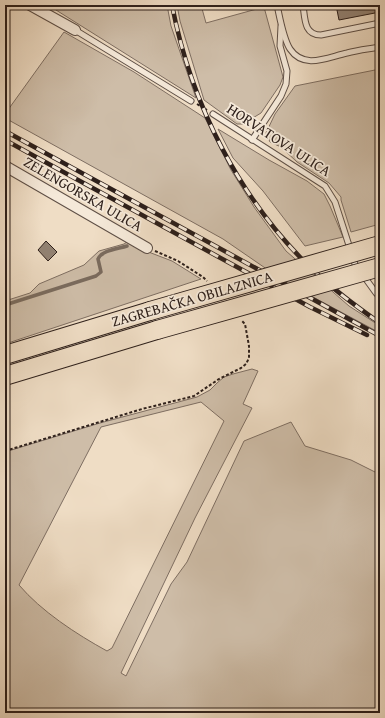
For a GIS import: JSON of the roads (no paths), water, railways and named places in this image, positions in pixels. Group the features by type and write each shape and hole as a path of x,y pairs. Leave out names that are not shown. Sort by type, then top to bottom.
{"highway":[{"name":"ZAGREBAČKA OBILAZNICA","path":"5,355 150,311 380,245"},
{"name":"ZAGREBAČKA OBILAZNICA","path":"5,376 157,330 380,268"}],"street":[{"path":"30,5 75,30"},
{"name":"ZELENGORSKA ULICA","path":"5,166 147,248"}],"lane":[{"path":"277,5 290,49 296,56 305,60 319,61 346,53 380,47"},
{"path":"303,5 304,17 308,29 315,35 380,23"},
{"path":"252,140 286,84 287,71 280,46 282,23"},
{"path":"75,30 191,101"},
{"name":"HORVATOVA ULICA","path":"213,114 325,186 335,202 355,264 380,297"}],"waterway":[{"path":"5,305 96,276 101,272 98,259 100,256 111,250 127,246"}],"railway":[{"path":"172,5 192,78 206,114 222,149 242,182 263,214 287,244 330,285 380,323"},
{"path":"5,131 380,336"},
{"path":"5,140 310,307 367,335"}]}
